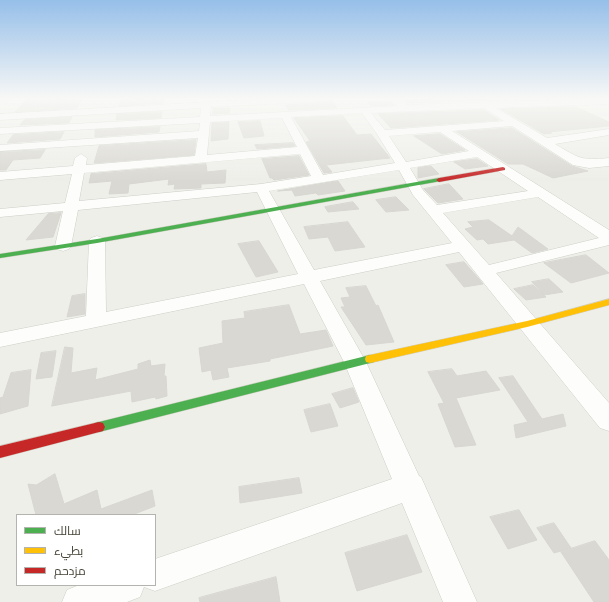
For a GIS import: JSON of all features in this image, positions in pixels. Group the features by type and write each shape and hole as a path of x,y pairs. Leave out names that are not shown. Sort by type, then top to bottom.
{"street":[{"path":"0,131 87,126"},
{"path":"63,246 84,142 89,126"},
{"path":"201,159 204,126"},
{"path":"291,126 318,179"},
{"path":"377,126 413,185 462,246 485,271 609,421"},
{"path":"382,132 469,126"},
{"path":"520,126 583,164 609,162"},
{"path":"441,128 609,239"},
{"path":"544,142 609,132"},
{"path":"0,148 203,134"},
{"path":"0,176 303,150"},
{"path":"0,213 261,188 479,153"},
{"path":"0,256 97,241 503,169"},
{"path":"261,188 355,362 411,486 460,602"},
{"path":"433,210 539,193"},
{"path":"485,271 609,239"},
{"path":"96,321 97,241"},
{"path":"0,340 462,246"},
{"path":"0,452 355,362 528,324 609,302"},
{"path":"156,575 411,486"},
{"path":"79,602 125,586"}],"building":[{"path":"212,126 229,126 228,139 211,141"},
{"path":"240,126 261,126 264,136 244,138"},
{"path":"300,126 350,126 357,135 371,134 390,158 326,165 332,172 324,173 306,142 310,141"},
{"path":"389,126 417,126 391,128"},
{"path":"530,126 608,126 548,132 552,133 544,134"},
{"path":"160,127 159,132 95,137 95,130"},
{"path":"512,128 572,166 588,171 553,178 523,164 508,164 457,132"},
{"path":"64,132 60,139 7,143 13,135"},
{"path":"440,134 465,150 442,154 414,136"},
{"path":"196,140 194,155 94,163 99,146"},
{"path":"293,143 295,146 257,149 255,145"},
{"path":"45,150 40,158 13,160 6,170 0,170 0,152"},
{"path":"299,156 309,175 274,180 270,178 262,159"},
{"path":"477,159 488,166 465,169 454,162"},
{"path":"206,164 207,172 226,170 225,183 201,184 201,188 174,189 175,184 168,185 169,179 129,184 128,193 109,194 112,181 89,183 91,174"},
{"path":"431,166 439,174 418,178 418,168"},
{"path":"338,181 345,191 318,195 316,193 295,196 292,190 278,191"},
{"path":"449,184 463,199 438,203 424,189"},
{"path":"396,197 409,210 386,212 376,200"},
{"path":"353,202 359,209 328,212 325,207"},
{"path":"61,213 53,237 26,240 48,214"},
{"path":"489,220 512,236 518,227 548,249 532,253 514,240 488,244 483,239 477,240 465,229 473,227 468,222"},
{"path":"348,222 365,247 335,251 328,237 309,239 304,227"},
{"path":"259,241 278,272 256,277 238,244"},
{"path":"586,255 609,273 571,283 544,263"},
{"path":"464,262 483,284 464,287 446,265"},
{"path":"549,279 563,292 544,295 532,282"},
{"path":"533,285 546,297 526,300 514,289"},
{"path":"366,286 376,306 378,305 394,342 366,345 341,307 345,307 341,298 350,297 346,288"},
{"path":"85,294 85,314 67,317 72,296"},
{"path":"289,305 300,334 326,330 333,346 270,359 270,361 227,368 229,377 213,380 211,370 202,372 199,348 223,343 222,321 245,318 244,312"},
{"path":"65,347 73,348 71,373 97,368 95,380 138,369 138,364 150,360 151,366 165,364 164,376 166,376 167,396 132,402 131,391 52,406"},
{"path":"56,351 52,377 36,379 41,353"},
{"path":"452,369 457,376 486,371 500,390 456,398 476,445 455,447 438,404 444,403 428,372"},
{"path":"31,370 28,406 0,414 0,398 3,397 11,373"},
{"path":"513,376 542,419 563,414 566,426 516,438 514,425 528,422 499,378"},
{"path":"353,388 359,402 340,408 332,394"},
{"path":"330,404 338,426 311,432 304,410"},
{"path":"55,474 64,504 97,490 101,509 152,490 155,506 135,514 36,514 28,484 36,485"},
{"path":"299,478 302,493 240,503 239,487"},
{"path":"519,510 537,540 508,549 490,517"},
{"path":"554,523 571,548 554,553 537,528"},
{"path":"407,535 422,572 357,591 345,553"},
{"path":"595,541 609,560 609,602 594,602 561,552"},
{"path":"276,577 280,602 200,602 199,598"}],"traffic: fast":[{"path":"0,256 97,241 439,180"},
{"path":"99,427 370,359"}],"traffic: slow":[{"path":"370,359 527,324 609,302"}],"traffic: jam":[{"path":"439,180 503,169"},
{"path":"0,452 99,427"}]}
